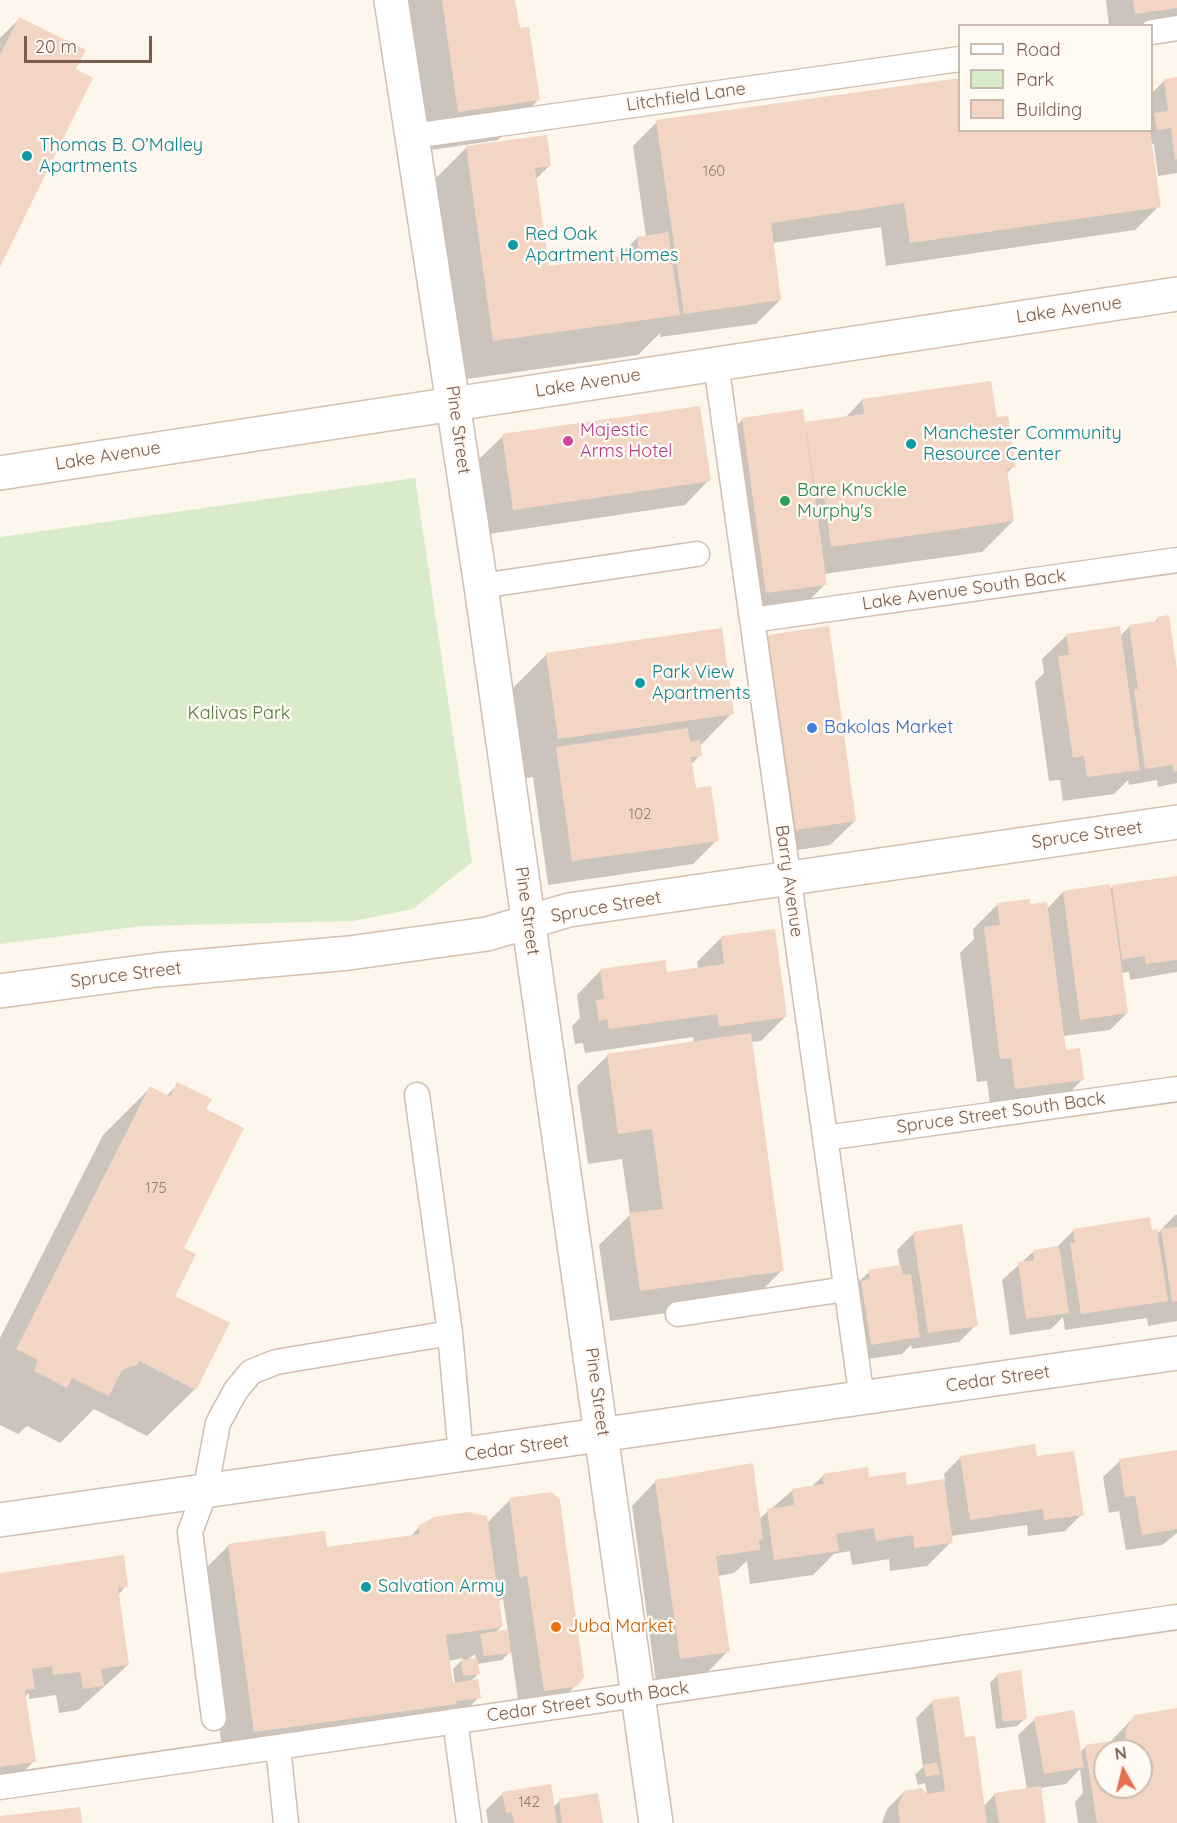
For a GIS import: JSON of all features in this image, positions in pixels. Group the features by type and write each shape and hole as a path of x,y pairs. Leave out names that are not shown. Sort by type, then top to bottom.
{"street":[{"name":"Pine Street","path":"391,0 481,586 656,1823"},
{"name":"Lake Avenue","path":"0,473 1177,294"},
{"name":"Spruce Street","path":"0,991 157,970 349,953 487,934 569,910 1177,822"},
{"name":"Cedar Street","path":"0,1520 1177,1353"}],"lane":[{"path":"1153,32 1177,28"},
{"name":"Litchfield Lane","path":"413,136 958,59"},
{"name":"Barry Avenue","path":"716,364 862,1399"},
{"path":"481,586 698,554"},
{"name":"Lake Avenue South Back","path":"752,620 1177,560"},
{"name":"Spruce Street South Back","path":"825,1138 1177,1089"},
{"path":"417,1095 450,1334 461,1456"},
{"path":"678,1314 846,1289"},
{"path":"214,1718 190,1532 205,1492 218,1423 236,1390 251,1372 276,1362 450,1334"},
{"name":"Cedar Street South Back","path":"0,1787 1177,1617"},
{"path":"455,1721 470,1823"},
{"path":"278,1747 286,1823"}],"green space":[{"name":"Kalivas Park","path":"415,478 472,862 413,909 353,921 142,926 0,944 0,537"}],"building":[{"path":"442,0 515,0 520,28 529,27 540,100 458,112"},
{"path":"1133,0 1177,0 1177,8 1135,14"},
{"name":"Thomas B. O’Malley Apartments","path":"19,17 86,50 76,69 93,78 0,267 0,55"},
{"path":"1177,77 1177,159 1175,160 1171,128 1157,130 1154,113 1168,111 1164,79"},
{"path":"958,78 958,132 1150,132 1161,207 910,243 904,203 771,223 781,300 684,314 656,120"},
{"name":"Red Oak Apartment Homes","path":"547,135 551,166 535,168 549,266 639,254 637,237 668,232 680,315 493,341 466,146"},
{"name":"Manchester Community Resource Center","path":"991,381 997,417 1008,416 1016,467 1007,468 1014,521 831,547 824,495 816,496 805,422 864,414 862,399"},
{"path":"700,406 711,481 513,510 502,434"},
{"name":"Bare Knuckle Murphy's","path":"803,409 827,585 766,593 742,418"},
{"path":"1169,615 1177,670 1177,771 1174,772 1173,765 1145,769 1134,689 1138,689 1129,625 1158,621 1157,617"},
{"name":"Bakolas Market","path":"829,626 856,821 796,830 768,635"},
{"path":"1120,626 1140,770 1087,777 1084,756 1073,758 1058,656 1069,655 1066,634"},
{"name":"Park View Apartments","path":"722,628 734,714 558,739 546,653"},
{"path":"688,728 690,742 700,740 702,756 691,757 696,788 711,786 719,841 572,861 556,747"},
{"path":"1177,876 1177,960 1146,964 1145,956 1122,959 1112,885"},
{"path":"1110,884 1128,1013 1080,1020 1063,891"},
{"path":"1030,899 1030,904 1047,902 1066,1050 1080,1048 1084,1080 1015,1089 1011,1058 1000,1059 984,927 1000,925 997,903"},
{"path":"775,929 787,1017 719,1027 717,1014 609,1029 607,1019 599,1021 596,1000 604,999 600,969 666,960 667,972 724,964 721,936"},
{"path":"751,1033 784,1271 640,1291 629,1213 663,1209 652,1129 618,1134 607,1054"},
{"path":"177,1082 212,1099 206,1109 244,1128 184,1248 196,1254 175,1296 230,1323 196,1390 139,1361 137,1365 122,1370 109,1396 72,1378 67,1388 34,1371 38,1360 16,1349 150,1086 170,1097"},
{"path":"1150,1217 1152,1230 1157,1229 1168,1301 1081,1314 1070,1243 1075,1243 1073,1229"},
{"path":"962,1224 978,1326 928,1333 913,1232"},
{"path":"1177,1227 1177,1301 1172,1302 1161,1229"},
{"path":"1059,1246 1069,1313 1026,1319 1018,1262 1034,1260 1033,1250"},
{"path":"901,1265 903,1275 911,1274 920,1337 871,1345 861,1281 870,1279 868,1270"},
{"path":"1035,1444 1037,1456 1074,1451 1084,1515 1044,1520 1043,1509 970,1520 960,1456"},
{"path":"1177,1450 1177,1529 1142,1535 1135,1495 1125,1498 1119,1459"},
{"path":"753,1463 763,1539 759,1540 760,1550 716,1556 730,1652 680,1659 655,1480"},
{"path":"868,1467 869,1477 906,1472 907,1485 944,1479 953,1543 914,1548 913,1535 876,1541 874,1528 836,1534 839,1551 774,1560 767,1509 794,1505 792,1489 824,1484 823,1474"},
{"name":"Juba Market","path":"551,1492 560,1500 584,1677 578,1686 544,1691 527,1576 520,1578 509,1498"},
{"name":"Salvation Army","path":"468,1512 487,1516 503,1627 446,1635 453,1683 478,1679 481,1698 456,1701 457,1704 254,1732 228,1544 325,1531 327,1547 420,1534 418,1526 434,1517"},
{"path":"124,1555 128,1587 118,1588 129,1665 101,1669 104,1686 83,1689 80,1672 53,1675 52,1666 32,1669 35,1689 25,1690 36,1762 0,1767 0,1573"},
{"path":"508,1629 511,1653 484,1656 480,1634"},
{"path":"477,1658 480,1674 463,1676 461,1660"},
{"path":"1021,1670 1027,1719 1003,1722 997,1674"},
{"path":"959,1696 965,1737 975,1736 987,1823 900,1823 898,1807 904,1791 922,1788 927,1794 945,1791 932,1700"},
{"path":"1177,1708 1177,1823 1097,1823 1093,1799 1153,1799 1153,1739 1126,1739 1125,1731 1134,1715"},
{"path":"1074,1710 1084,1767 1044,1774 1034,1717"},
{"path":"1093,1744 1093,1797 1085,1745"},
{"path":"937,1762 940,1774 926,1777 923,1765"},
{"path":"551,1784 557,1823 514,1823 512,1812 506,1813 502,1792"},
{"path":"1041,1786 1046,1823 999,1823 994,1793"},
{"path":"598,1793 603,1823 562,1823 559,1799"},
{"path":"80,1807 82,1823 0,1823 0,1816"}],"place":[{"name":"Thomas B. O’Malley Apartments","path":"27,156"},
{"name":"Red Oak Apartment Homes","path":"513,245"},
{"name":"Majestic Arms Hotel","path":"568,441"},
{"name":"Manchester Community Resource Center","path":"911,444"},
{"name":"Bare Knuckle Murphy's","path":"785,501"},
{"name":"Park View Apartments","path":"640,683"},
{"name":"Bakolas Market","path":"812,728"},
{"name":"Salvation Army","path":"366,1587"},
{"name":"Juba Market","path":"556,1627"}]}
